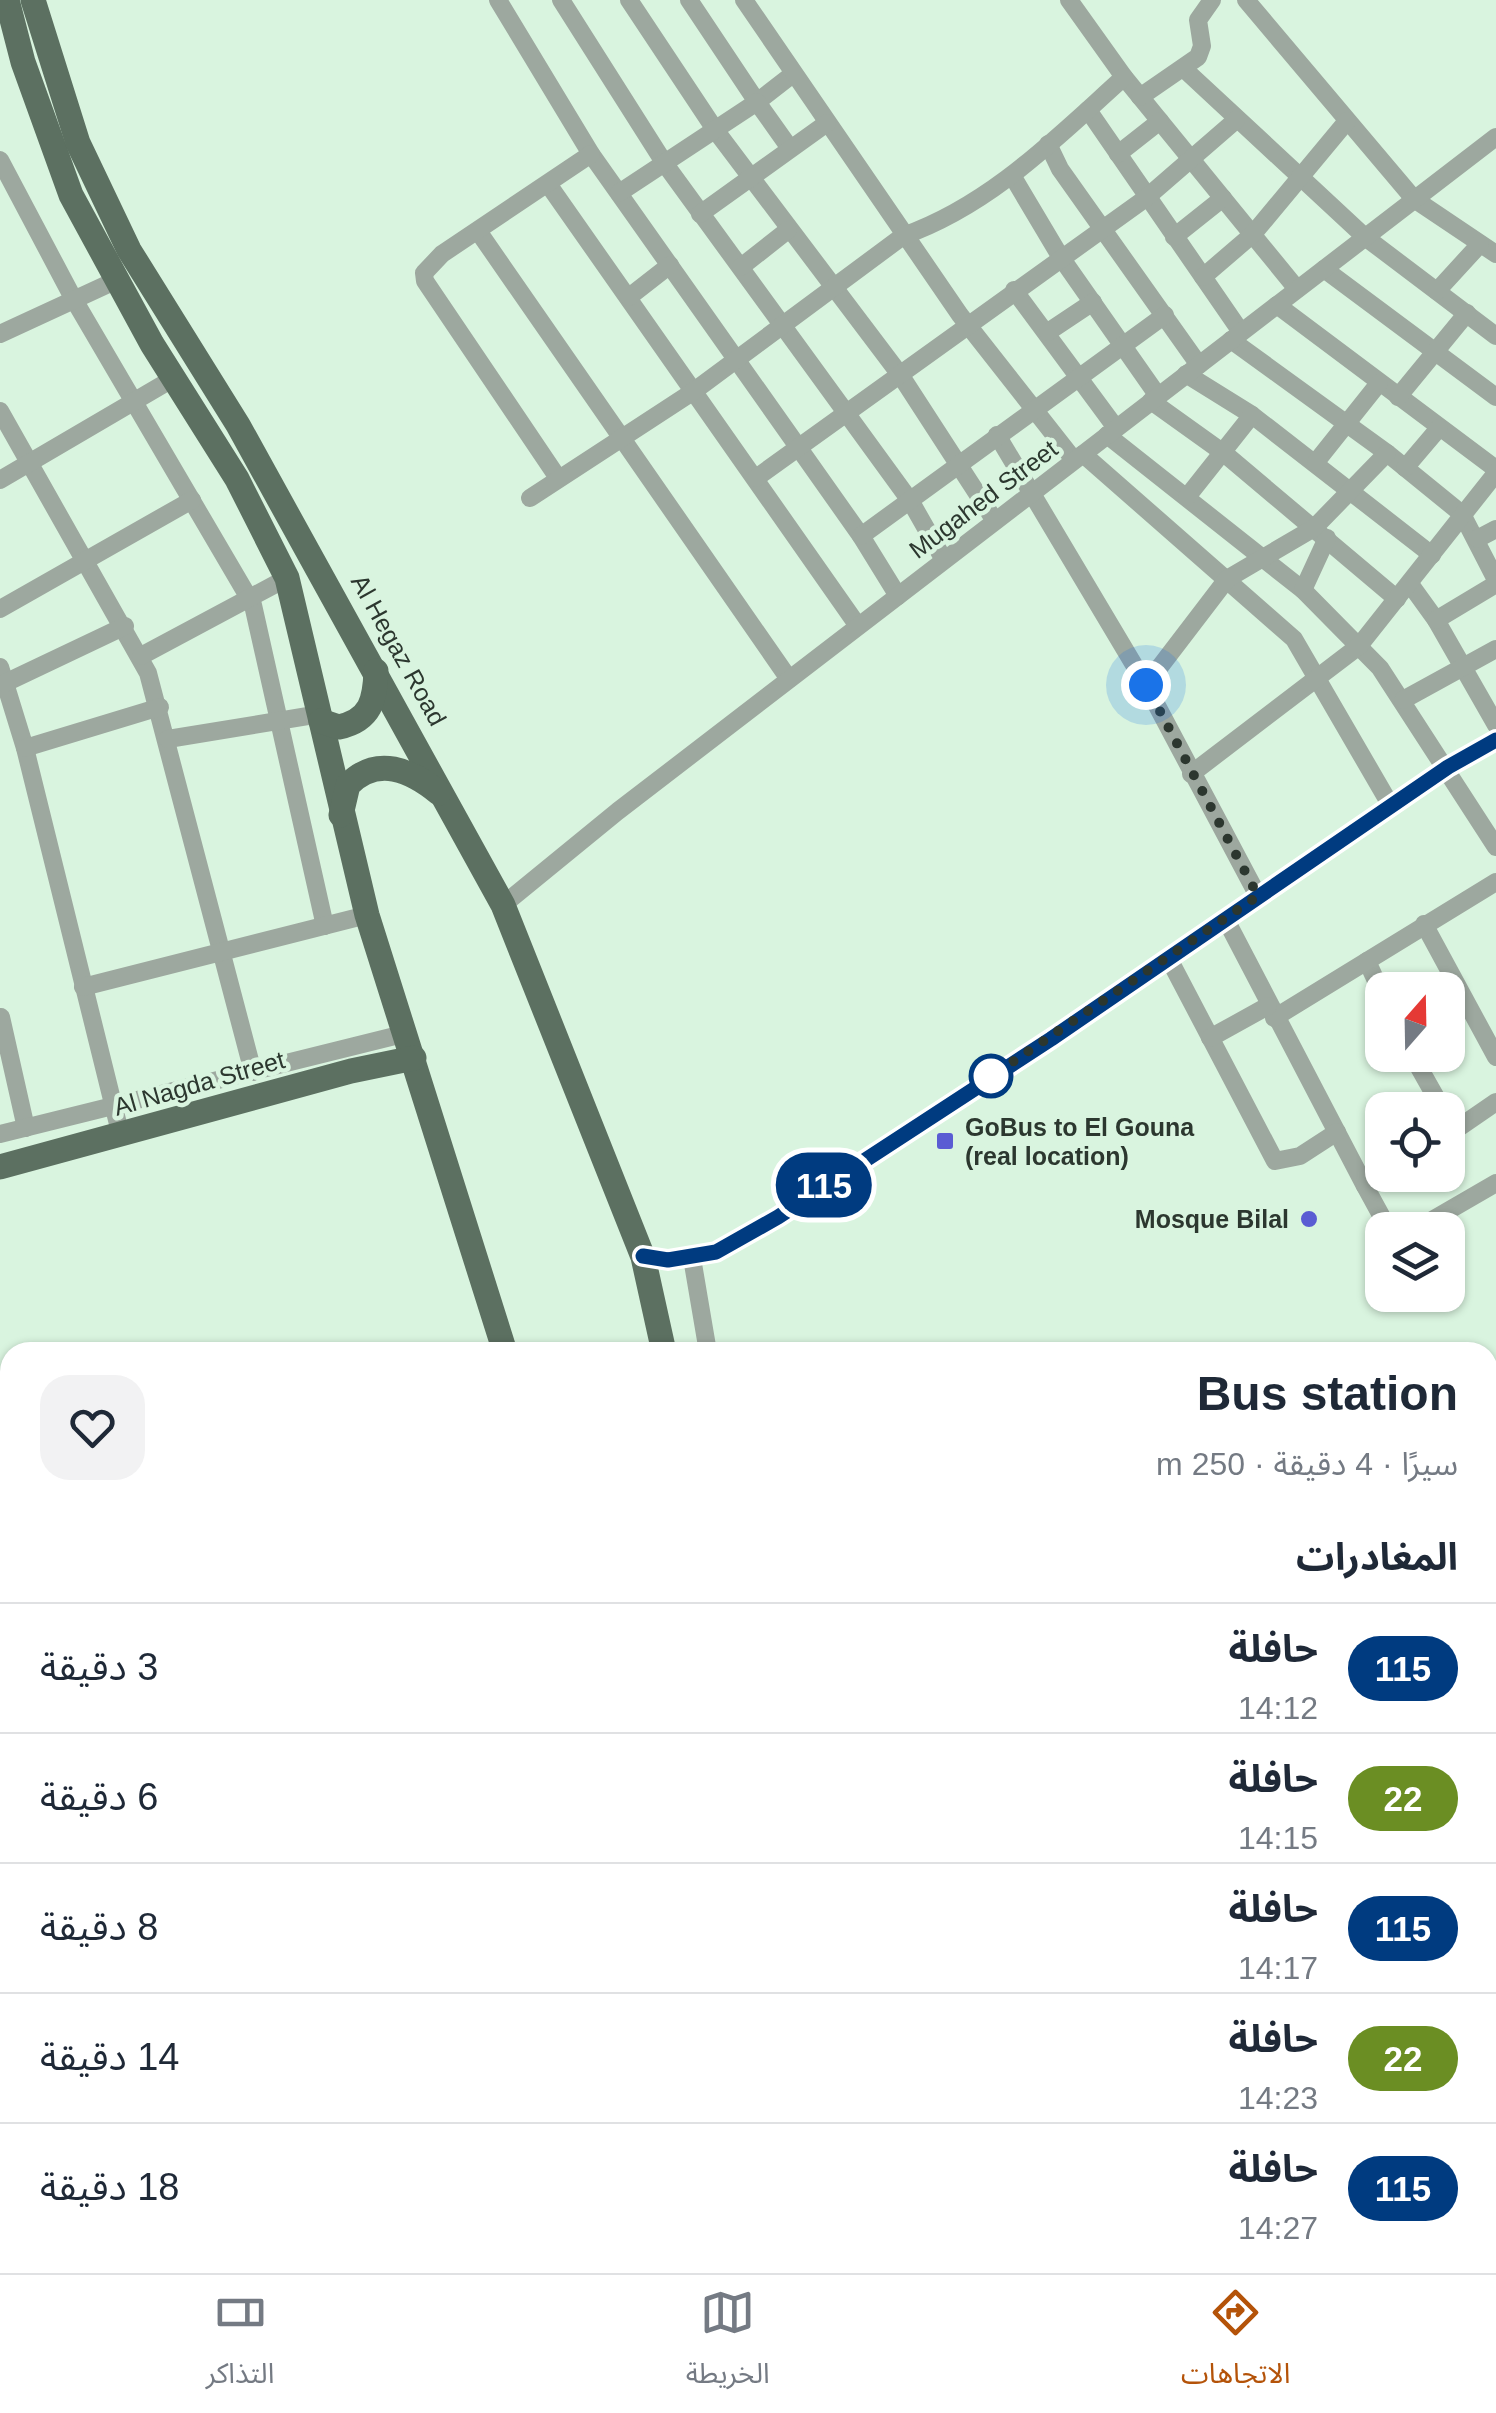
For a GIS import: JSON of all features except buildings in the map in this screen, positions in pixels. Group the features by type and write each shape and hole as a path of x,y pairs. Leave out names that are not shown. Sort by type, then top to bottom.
{"main road":[{"path":"7,0 22,62 65,179 174,378 237,478 287,578 340,816 503,1342"},
{"name":"Al Hegaz Road","path":"33,0 78,143 129,250 238,424 503,905 643,1256 662,1342"},
{"path":"321,718 339,727 367,713 375,697 376,671"},
{"path":"340,816 348,785 377,768 413,774 447,799"},
{"name":"Al Nagda Street","path":"0,1166 414,1058"}],"street":[{"path":"498,0 591,154 861,536 898,596"},
{"path":"562,0 665,164 911,502 944,560"},
{"path":"628,0 716,132 901,376 995,521"},
{"path":"689,0 790,147"},
{"path":"744,0 903,236 1034,407 1078,457 1294,639 1319,676 1391,806"},
{"path":"1068,0 1124,78 1297,289"},
{"path":"1140,97 1202,51 1198,20 1212,0"},
{"path":"1246,0 1414,199 1488,249 1438,291"},
{"path":"1182,68 1236,120 1302,174 1366,237 1496,336"},
{"path":"619,193 716,132 793,74"},
{"path":"530,498 694,390 903,236 936,225 1013,177 1124,78"},
{"path":"1088,110 1202,277 1236,336 1462,514 1478,539 1496,582 1436,620"},
{"path":"756,478 970,327 1100,227 1146,198 1236,120"},
{"path":"1118,154 1160,121"},
{"path":"1202,277 1253,234 1348,121"},
{"path":"700,214 827,123"},
{"name":"Mugahed Street","path":"503,905 858,626 1496,136"},
{"path":"1048,144 1100,227 1165,315 1192,370 1350,488 1432,555"},
{"path":"558,478 425,281 426,266 591,154"},
{"path":"0,160 73,298 250,597 262,630 326,926"},
{"path":"1013,177 1155,399 1396,599"},
{"path":"548,184 858,626"},
{"path":"1174,237 1223,198"},
{"path":"741,267 788,230"},
{"path":"478,231 790,679"},
{"path":"629,297 670,265"},
{"path":"1324,269 1496,398"},
{"path":"0,334 119,279"},
{"path":"1014,290 1079,374 1112,432 1303,590 1359,646 1403,700 1496,847"},
{"path":"1048,332 1093,302"},
{"path":"1191,774 1359,646 1496,471 1277,304"},
{"path":"1398,397 1467,312"},
{"path":"861,536 1165,315"},
{"path":"0,480 174,378"},
{"path":"1316,462 1379,383"},
{"path":"0,411 141,656 160,707 253,1072"},
{"path":"1187,497 1225,454 1252,415"},
{"path":"1405,468 1440,428"},
{"path":"997,436 1146,685 1258,896"},
{"path":"1303,590 1320,533 1350,488 1386,453"},
{"path":"0,609 192,500"},
{"path":"1478,539 1496,529"},
{"path":"1146,685 1227,580 1261,558 1320,533"},
{"path":"141,656 287,578"},
{"path":"1410,584 1436,620 1496,725"},
{"path":"121,1136 25,748 3,675 125,626"},
{"path":"1403,700 1496,649"},
{"path":"25,748 160,707"},
{"path":"168,739 321,718"},
{"path":"643,1256 692,1258 716,1252 778,1217 1448,767 1496,740"},
{"path":"1210,1038 1271,1012 1367,961 1496,882"},
{"path":"83,987 368,915"},
{"path":"1225,918 1365,1186"},
{"path":"1424,924 1496,1057"},
{"path":"1168,957 1275,1162 1300,1156 1337,1132"},
{"path":"1367,961 1372,972"},
{"path":"1,1017 26,1128"},
{"path":"0,1134 407,1033"},
{"path":"1465,1120 1496,1102"},
{"path":"1445,1212 1496,1183"},
{"path":"692,1258 706,1342"}],"bus line":[{"name":"115","path":"643,1256 668,1260 716,1252 778,1217 1051,1039 1448,767 1496,740"}],"place":[{"name":"GoBus to El Gouna (real location)","path":"945,1141"},
{"name":"Mosque Bilal","path":"1309,1219"}],"route":[{"path":"991,1076 980,1084 1258,896 1146,685"}]}
